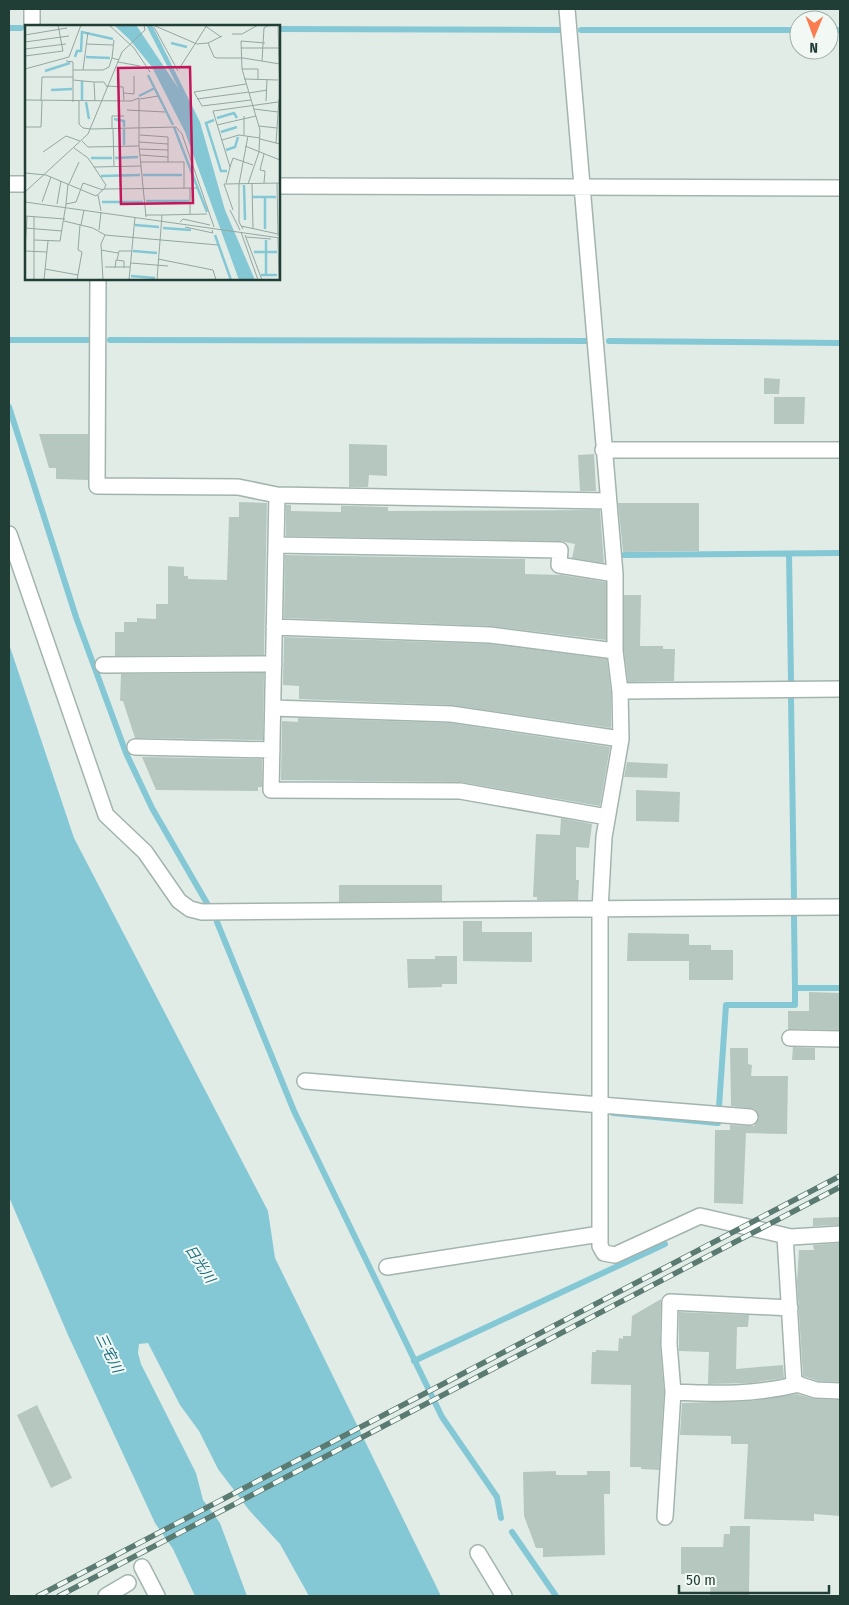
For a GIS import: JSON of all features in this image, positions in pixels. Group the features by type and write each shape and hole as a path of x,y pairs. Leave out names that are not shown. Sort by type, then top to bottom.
{"street":[{"path":"32,9 32,25"},
{"path":"567,9 615,574 615,651 620,691 620,738 607,817 600,910 600,1246 604,1253 615,1255 700,1216 786,1236 840,1234"},
{"path":"9,184 25,184"},
{"path":"280,186 840,188"},
{"path":"98,280 97,486 238,487 277,495 608,501"},
{"path":"603,450 840,450"},
{"path":"277,495 271,790 460,792 607,817"},
{"path":"9,534 106,815 145,852 178,901 190,908 202,912 840,907"},
{"path":"276,545 560,550 559,565 615,574"},
{"path":"274,627 490,635 615,651"},
{"path":"103,665 274,664"},
{"path":"620,691 840,689"},
{"path":"273,708 451,714 620,738"},
{"path":"136,747 272,750"},
{"path":"790,1038 840,1039"},
{"path":"305,1081 750,1117"},
{"path":"387,1267 600,1234"},
{"path":"786,1236 794,1383 816,1390 840,1391"},
{"path":"665,1518 673,1392 668,1344 670,1302 790,1308"},
{"path":"673,1392 737,1395 770,1391 798,1384"},
{"path":"478,1553 504,1596"},
{"path":"142,1567 157,1596"},
{"path":"106,1596 128,1582"}],"water":[{"path":"9,644 74,838 268,1211 275,1258 441,1596 309,1596 280,1544 249,1510 218,1469 199,1431 180,1405 148,1343 139,1344 138,1353 141,1364 196,1473 203,1500 220,1523 247,1596 195,1596 173,1549 155,1523 68,1335 9,1197"}],"building":[{"path":"764,378 780,379 779,394 764,394"},
{"path":"774,397 805,397 804,424 774,424"},
{"path":"39,434 88,434 88,480 56,479 56,468 49,468"},
{"path":"349,444 387,445 387,476 369,475 368,487 349,487"},
{"path":"594,454 596,491 580,491 578,455"},
{"path":"239,502 267,503 264,655 115,656 115,632 124,632 124,622 137,622 137,618 156,619 156,604 168,604 168,566 184,567 184,576 188,576 188,579 227,580 229,517 239,517"},
{"path":"618,503 699,503 699,551 623,552"},
{"path":"286,505 291,505 291,511 341,512 341,506 388,507 388,511 600,510 604,563 572,558 575,544 560,541 286,536"},
{"path":"285,555 525,559 525,574 562,575 606,582 606,640 490,626 284,618"},
{"path":"624,595 641,595 640,646 663,646 663,649 675,649 674,681 628,682 624,650"},
{"path":"284,637 489,644 607,659 611,692 611,728 451,705 299,699 299,686 283,685"},
{"path":"264,673 263,740 135,738 123,701 120,701 121,674"},
{"path":"298,718 450,723 610,747 600,806 460,782 281,780 282,721 298,722"},
{"path":"142,757 262,759 262,787 258,787 258,791 156,790"},
{"path":"627,762 668,764 667,778 624,777"},
{"path":"636,790 680,792 679,822 636,821"},
{"path":"561,818 592,824 589,848 576,847 576,880 579,880 578,900 537,900 537,897 533,897 536,834 560,835"},
{"path":"339,885 442,885 442,901 339,902"},
{"path":"463,921 482,921 482,932 532,932 532,962 463,961"},
{"path":"628,933 689,934 689,945 711,945 711,950 733,950 733,980 689,980 689,961 627,961"},
{"path":"435,956 457,956 457,984 442,984 442,987 408,988 407,959 435,959"},
{"path":"809,992 840,993 840,1030 788,1029 788,1011 809,1011"},
{"path":"793,1047 815,1048 815,1060 792,1060"},
{"path":"730,1048 748,1048 748,1064 752,1065 751,1076 788,1076 787,1134 746,1133 743,1204 714,1203 715,1130 730,1130 730,1125 754,1126 759,1118 755,1109 731,1106"},
{"path":"840,1217 840,1225 813,1226 813,1218"},
{"path":"840,1243 840,1382 818,1381 803,1376 797,1282 799,1250 814,1250 813,1245"},
{"path":"661,1299 660,1344 664,1392 659,1470 641,1469 641,1467 630,1467 631,1385 591,1384 592,1352 596,1352 596,1350 618,1351 619,1338 623,1339 623,1336 631,1336 632,1316"},
{"path":"679,1312 749,1315 748,1327 737,1327 736,1369 783,1365 784,1378 751,1383 708,1384 709,1352 679,1351"},
{"path":"797,1394 815,1399 840,1400 840,1516 814,1514 814,1521 744,1519 748,1444 731,1444 731,1436 680,1435 682,1403 752,1401"},
{"path":"37,1405 72,1478 51,1488 17,1415"},
{"path":"556,1471 556,1475 587,1475 587,1471 610,1471 610,1494 604,1494 605,1555 543,1557 543,1548 536,1548 524,1516 523,1472"},
{"path":"730,1526 750,1526 749,1596 710,1596 711,1576 681,1574 681,1547 723,1547 724,1534 730,1534"}],"waterway":[{"path":"9,28 21,28"},
{"path":"280,29 561,30"},
{"path":"581,30 789,30"},
{"path":"9,340 88,340"},
{"path":"110,340 586,341"},
{"path":"609,341 840,343"},
{"path":"9,407 76,617 126,753 152,808 208,905"},
{"path":"624,555 840,553"},
{"path":"789,554 791,681"},
{"path":"791,698 794,897"},
{"path":"794,917 795,988 840,988"},
{"path":"217,922 294,1111 442,1417 497,1497 501,1518"},
{"path":"719,1107 726,1005 795,1005 795,988"},
{"path":"613,1113 718,1123"},
{"path":"414,1361 665,1244"},
{"path":"512,1532 556,1596"}],"railway":[{"path":"38,1596 840,1176"},
{"path":"59,1596 840,1187"}],"water label":[{"name":"日光川","path":"200,1264"},
{"name":"三宅川","path":"109,1353"}]}
